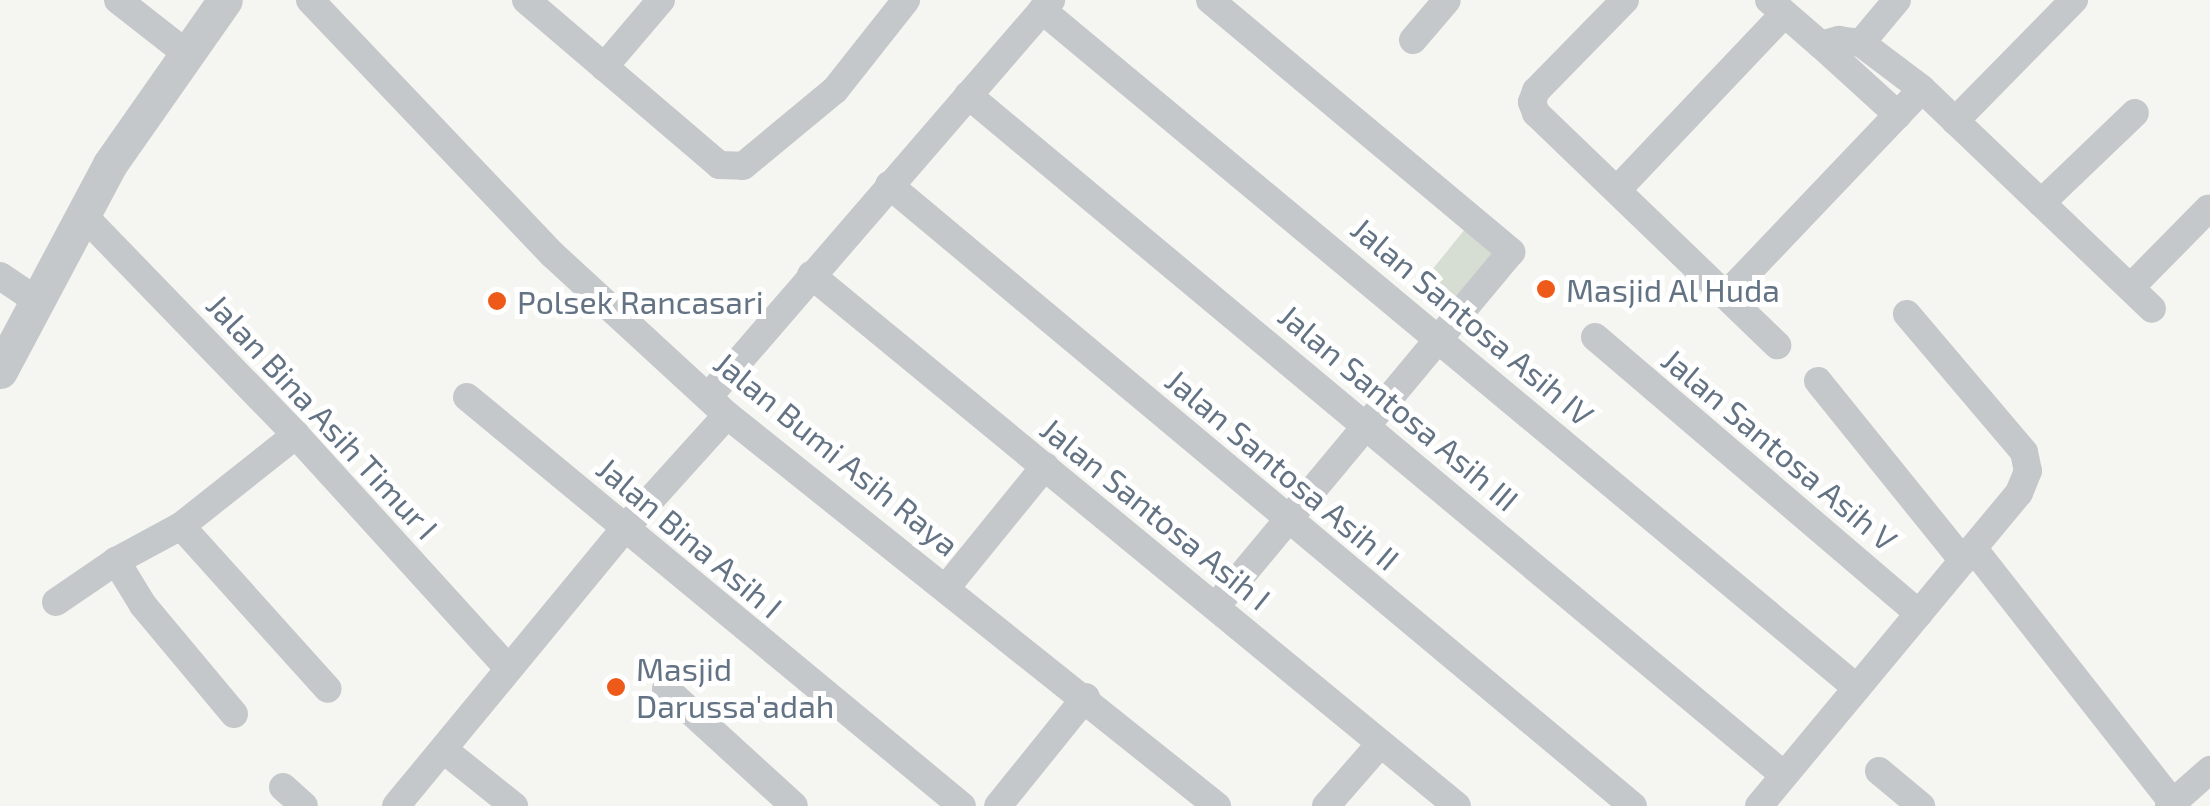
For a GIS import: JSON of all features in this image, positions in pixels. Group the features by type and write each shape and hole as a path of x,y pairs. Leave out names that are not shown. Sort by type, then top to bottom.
{"street":[{"path":"118,0 187,54"},
{"path":"0,371 110,164 225,0"},
{"name":"Jalan Bumi Asih Raya","path":"310,0 552,255 717,406 1217,806"},
{"path":"526,0 720,165 743,166 835,90 906,0"},
{"path":"604,66 660,0"},
{"path":"1210,0 1510,252 1216,606"},
{"path":"1412,40 1446,0"},
{"path":"1624,0 1536,91 1532,102 1536,113 1777,345"},
{"path":"1860,43 1897,0"},
{"path":"1955,120 2074,0"},
{"path":"396,806 625,528 810,276 1046,5"},
{"name":"Jalan Santosa Asih IV","path":"1046,5 1857,688"},
{"path":"1617,190 1776,7 1898,115"},
{"path":"1821,45 1840,40 1860,43 1922,89 2152,309"},
{"path":"1726,295 1922,89"},
{"name":"Jalan Santosa Asih III","path":"968,95 1784,775"},
{"path":"2042,203 2135,113"},
{"name":"Jalan Santosa Asih II","path":"889,185 1632,806"},
{"path":"2131,287 2208,210"},
{"name":"Jalan Bina Asih Timur I","path":"82,215 296,435 509,669"},
{"path":"0,276 39,302"},
{"name":"Jalan Santosa Asih I","path":"810,276 1456,806"},
{"path":"1759,806 2019,494 2027,460 1907,314"},
{"name":"Jalan Santosa Asih V","path":"1595,338 1920,614"},
{"path":"1818,381 1968,555 2170,804 2210,770"},
{"name":"Jalan Bina Asih I","path":"467,397 962,806"},
{"path":"56,602 116,561 181,526 296,435"},
{"path":"946,588 1045,466"},
{"path":"181,526 328,690"},
{"path":"116,561 143,605 234,714"},
{"path":"666,689 794,806"},
{"path":"998,806 1086,698"},
{"path":"1326,806 1380,744"},
{"path":"444,750 514,806"},
{"path":"1878,771 1921,806"}],"shaded area":[{"path":"1470,223 1503,250 1451,315 1417,288"}],"place":[{"name":"Masjid Al Huda","path":"1546,289"},
{"name":"Polsek Rancasari","path":"497,301"},
{"name":"Masjid Darussa'adah","path":"616,687"}]}
